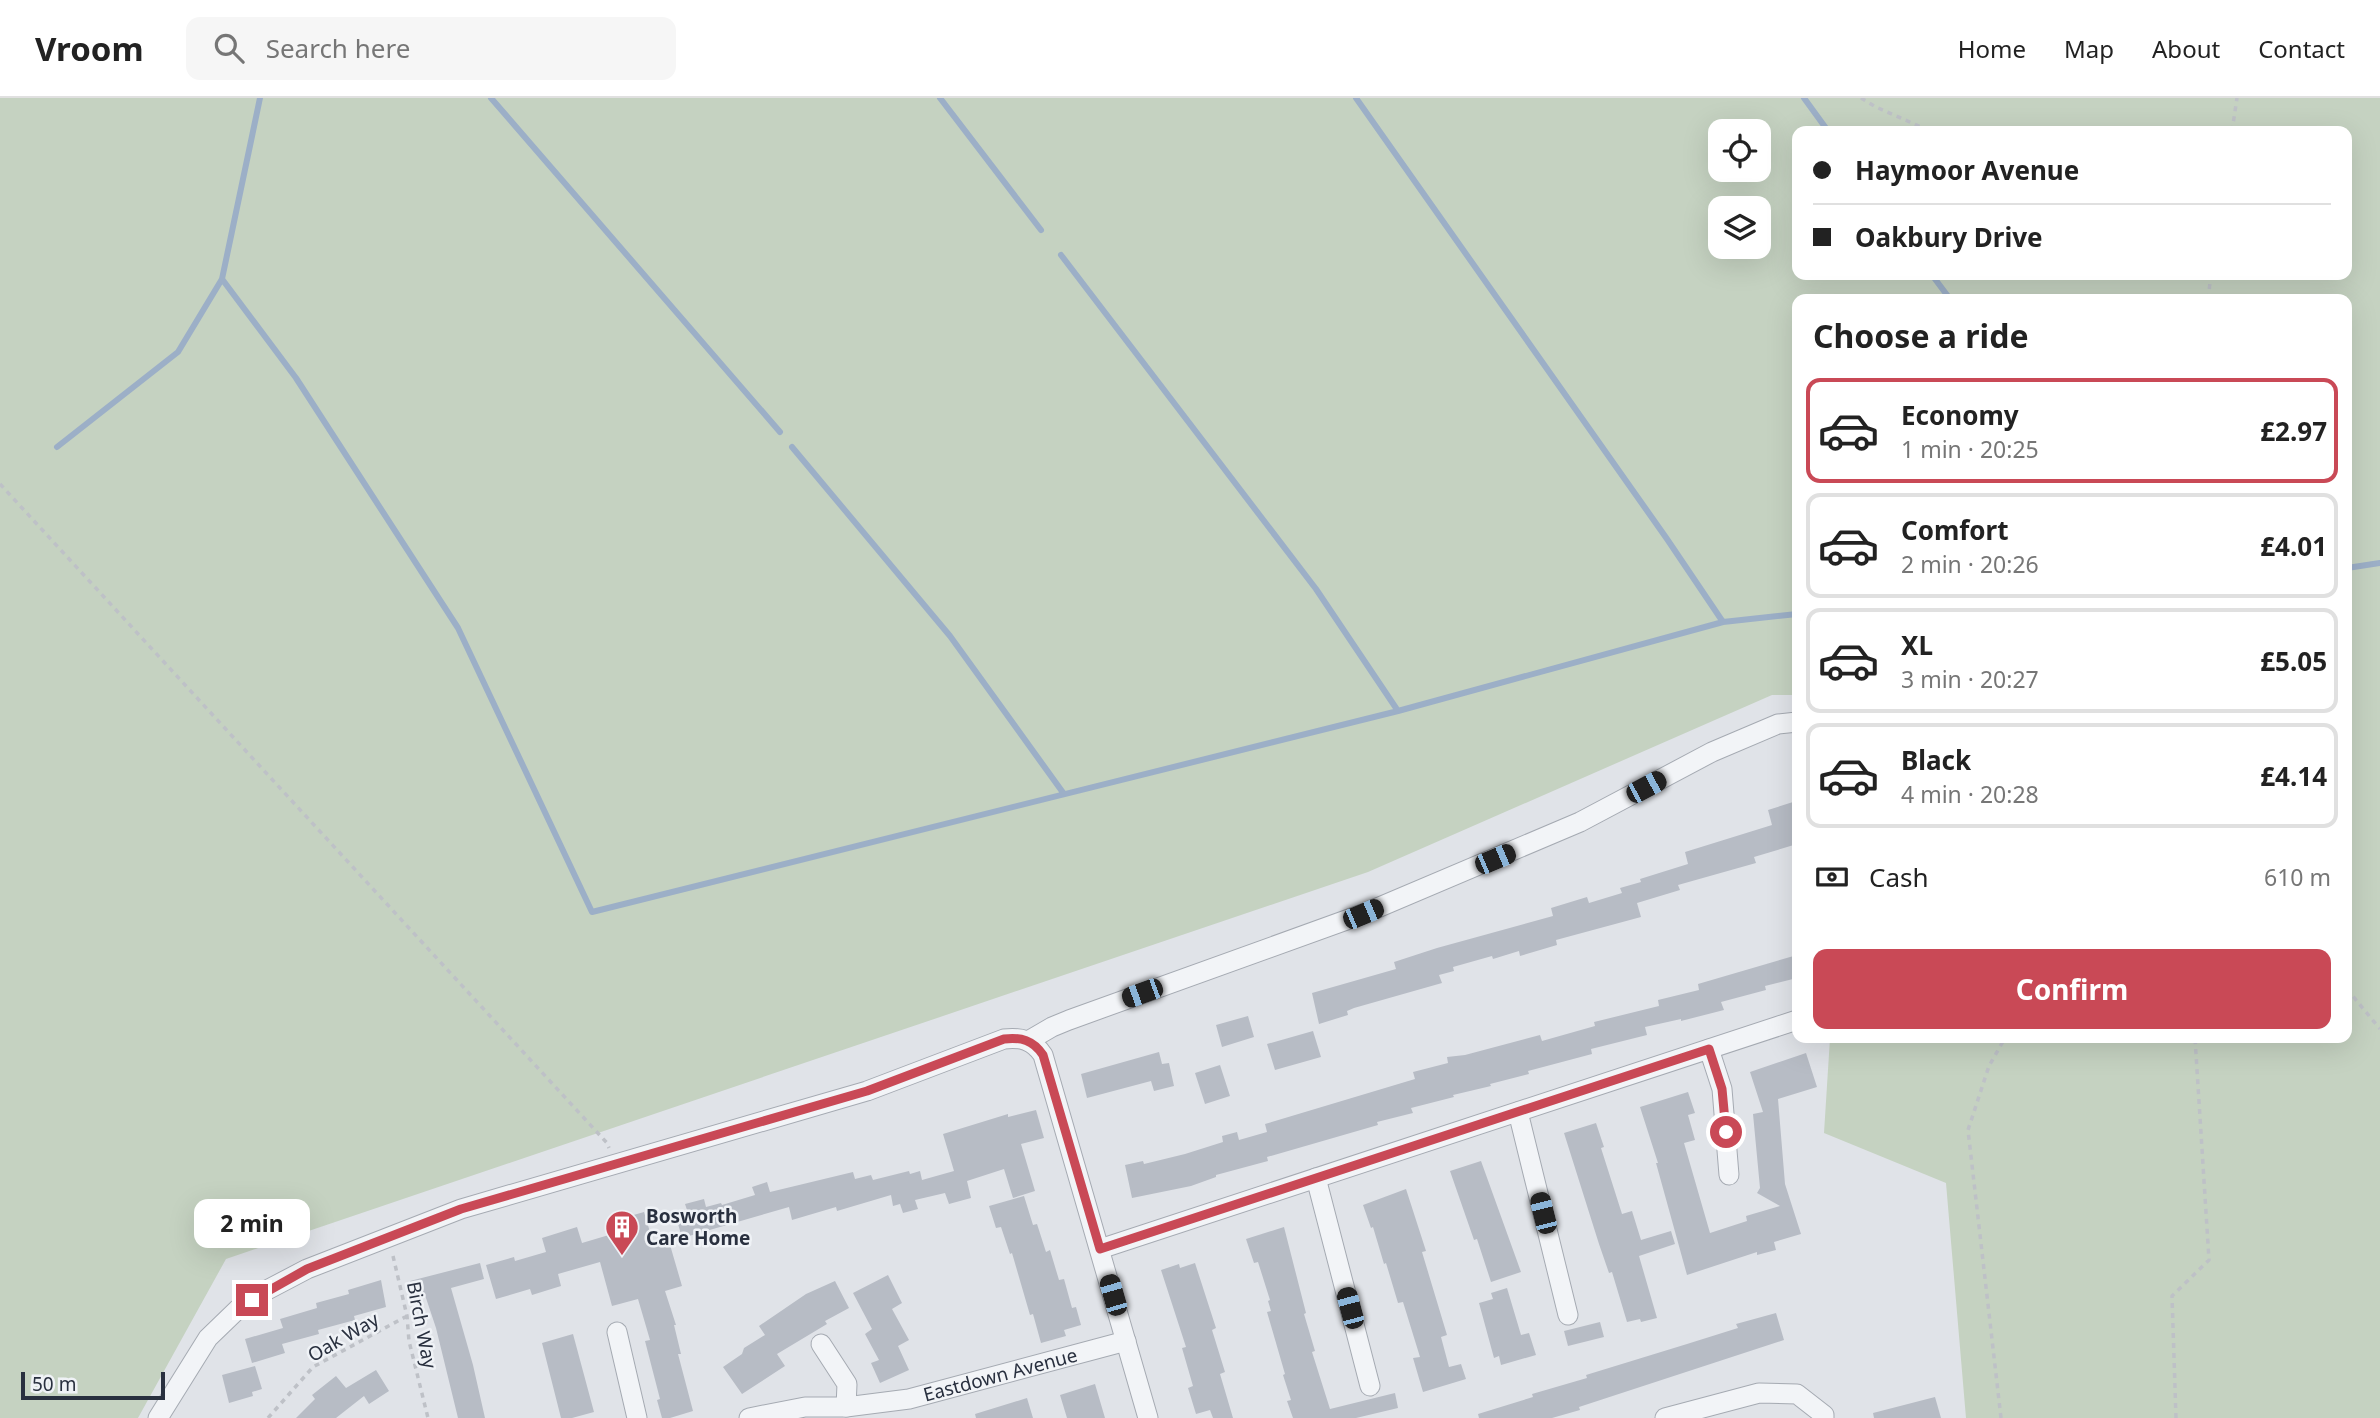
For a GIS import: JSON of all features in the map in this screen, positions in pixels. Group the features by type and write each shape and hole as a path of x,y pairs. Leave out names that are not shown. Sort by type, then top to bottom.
{"street":[{"path":"1028,1041 1069,1020 1363,914 1580,822 1712,752 1778,724 1792,723"},
{"path":"1100,1249 1792,1022"},
{"path":"158,1418 208,1338 237,1310 307,1269 461,1209 867,1091 1004,1039 1018,1037 1038,1048 1043,1055 1148,1418"},
{"path":"1709,1049 1722,1089 1729,1175"},
{"path":"1518,1112 1568,1315"},
{"path":"1316,1178 1370,1386"},
{"path":"617,1332 636,1418"},
{"name":"Eastdown Avenue","path":"749,1418 805,1407 846,1407 909,1399 1126,1341"},
{"path":"821,1344 847,1384 846,1407"},
{"path":"1665,1418 1759,1394 1797,1394 1824,1415 1824,1418"}],"path":[{"path":"1860,98 1919,126"},
{"path":"2233,126 2238,98"},
{"path":"0,484 607,1143 615,1163"},
{"path":"2352,995 2380,1028"},
{"path":"2001,1418 1968,1130 1989,1066 2002,1043"},
{"path":"2176,1418 2172,1296 2209,1260 2195,1043"},
{"name":"Birch Way","path":"388,1237 428,1418"},
{"name":"Oak Way","path":"268,1418 313,1367 407,1316"}],"green space":[{"path":"0,98 2380,98 2380,1418 1966,1418 1946,1183 1824,1133 1830,1043 2352,1043 2352,294 1792,294 1792,695 1772,695 1368,872 226,1259 138,1418 0,1418"}],"building":[{"path":"1792,802 1792,846 1754,857 1756,863 1678,885 1680,890 1637,903 1641,917 1556,940 1557,945 1520,956 1519,951 1453,967 1454,971 1439,975 1442,983 1354,1008 1347,1011 1348,1015 1319,1024 1312,993 1396,969 1394,962 1437,948 1553,916 1551,908 1587,897 1589,903 1622,893 1620,888 1641,882 1640,879 1688,864 1685,852 1772,825 1768,810"},
{"path":"1792,956 1792,979 1765,986 1766,990 1721,1002 1724,1010 1645,1027 1647,1035 1591,1049 1592,1054 1411,1108 1413,1113 1267,1157 1268,1161 1216,1175 1191,1186 1132,1198 1125,1165 1143,1161 1144,1164 1185,1154 1223,1142 1222,1136 1237,1132 1239,1140 1267,1132 1265,1124 1415,1079 1413,1072 1448,1063 1447,1057 1465,1055 1540,1035 1542,1041 1595,1026 1594,1022 1659,1006 1658,1000 1699,990 1698,984"},
{"path":"1248,1016 1254,1037 1222,1047 1216,1025"},
{"path":"1313,1031 1321,1057 1275,1070 1267,1044"},
{"path":"1159,1052 1162,1064 1169,1063 1174,1086 1154,1091 1151,1081 1087,1098 1081,1074"},
{"path":"1806,1053 1817,1087 1778,1099 1785,1184 1801,1234 1774,1242 1776,1250 1757,1255 1757,1252 1687,1275 1658,1163 1640,1107 1688,1092 1695,1113 1688,1115 1695,1140 1684,1143 1710,1233 1747,1221 1746,1216 1780,1206 1757,1193 1760,1188 1753,1114 1763,1112 1750,1072"},
{"path":"1220,1065 1230,1096 1205,1104 1195,1073"},
{"path":"1036,1110 1044,1138 1021,1144 1035,1191 1013,1198 1004,1169 967,1181 971,1198 949,1204 945,1193 915,1200 918,1209 903,1213 900,1204 893,1206 891,1195 837,1211 836,1207 792,1220 789,1207 682,1238 675,1213 687,1210 685,1204 704,1199 706,1207 721,1203 722,1205 755,1195 752,1187 767,1182 770,1192 853,1172 855,1179 871,1175 873,1180 920,1171 922,1180 954,1171 943,1134 1008,1114 1008,1117"},
{"path":"1596,1123 1622,1214 1632,1211 1641,1240 1671,1231 1675,1244 1639,1256 1657,1318 1627,1322 1564,1133"},
{"path":"1481,1161 1521,1272 1491,1282 1450,1171"},
{"path":"1406,1189 1426,1251 1422,1252 1447,1335 1441,1337 1449,1367 1461,1364 1466,1379 1423,1392 1413,1358 1420,1357 1403,1302 1398,1303 1386,1263 1384,1264 1363,1205"},
{"path":"1024,1196 1033,1225 1037,1224 1046,1252 1050,1250 1059,1280 1064,1279 1072,1308 1076,1307 1081,1325 1064,1330 1066,1336 1041,1343 1012,1253 1010,1254 1001,1227 996,1228 989,1206"},
{"path":"644,1212 653,1242 668,1238 682,1286 665,1291 676,1325 681,1354 678,1354 693,1411 670,1418 662,1418 657,1400 660,1399 645,1341 650,1340 638,1299 612,1306 600,1262 558,1274 561,1286 532,1295 530,1289 496,1299 486,1265 514,1257 515,1261 546,1252 542,1238 577,1227 582,1243 619,1232 616,1220"},
{"path":"1284,1227 1315,1351 1312,1352 1330,1409 1395,1393 1398,1408 1356,1418 1293,1418 1287,1401 1291,1400 1283,1375 1285,1374 1267,1312 1271,1311 1270,1300 1258,1262 1254,1263 1246,1239"},
{"path":"480,1263 484,1279 451,1288 485,1418 458,1418 425,1295 415,1297 410,1281"},
{"path":"1195,1263 1216,1328 1212,1330 1225,1372 1220,1374 1233,1418 1213,1418 1210,1410 1196,1414 1188,1388 1193,1386 1182,1348 1186,1347 1161,1270 1179,1264 1180,1268"},
{"path":"888,1275 902,1303 892,1309 909,1340 898,1346 909,1370 880,1383 871,1363 879,1360 865,1334 872,1329 853,1293"},
{"path":"381,1280 386,1307 354,1316 355,1320 318,1330 319,1334 282,1344 285,1353 252,1363 245,1339 283,1328 280,1319 317,1308 316,1303 349,1294 348,1290"},
{"path":"835,1281 849,1308 777,1354 785,1366 742,1394 723,1367 742,1354 744,1348 765,1335 759,1326 806,1294"},
{"path":"1507,1288 1521,1335 1529,1333 1536,1355 1501,1365 1499,1356 1494,1358 1479,1303 1493,1299 1491,1293"},
{"path":"1776,1313 1784,1340 1552,1418 1479,1418 1478,1414 1533,1397 1532,1394 1738,1328 1736,1324"},
{"path":"1600,1322 1604,1337 1568,1346 1564,1331"},
{"path":"573,1334 594,1412 561,1418 542,1343"},
{"path":"255,1366 262,1389 252,1392 253,1396 229,1403 222,1375"},
{"path":"376,1370 389,1391 369,1404 364,1396 336,1418 296,1418 315,1399 312,1395 336,1376 346,1388"},
{"path":"1095,1384 1105,1418 1067,1418 1060,1395"},
{"path":"1935,1397 1941,1418 1874,1418 1873,1413"},
{"path":"1027,1398 1033,1418 976,1418 975,1414"}],"waterway":[{"path":"57,447 178,352 222,279 260,98"},
{"path":"491,98 780,432"},
{"path":"940,98 1041,230"},
{"path":"1356,98 1723,622"},
{"path":"1804,98 1824,126"},
{"path":"1061,255 1316,589 1398,711"},
{"path":"222,279 296,378 458,628 592,912 1398,711 1723,622 1792,615"},
{"path":"1936,280 1946,294"},
{"path":"792,447 950,636 1064,794"},
{"path":"2352,567 2380,563"}],"place":[{"name":"Bosworth Care Home","path":"622,1257"}],"route":[{"path":"252,1300 307,1269 461,1209 867,1091 1004,1039 1018,1037 1038,1048 1043,1055 1100,1249 1709,1049 1722,1089 1726,1132"}]}
